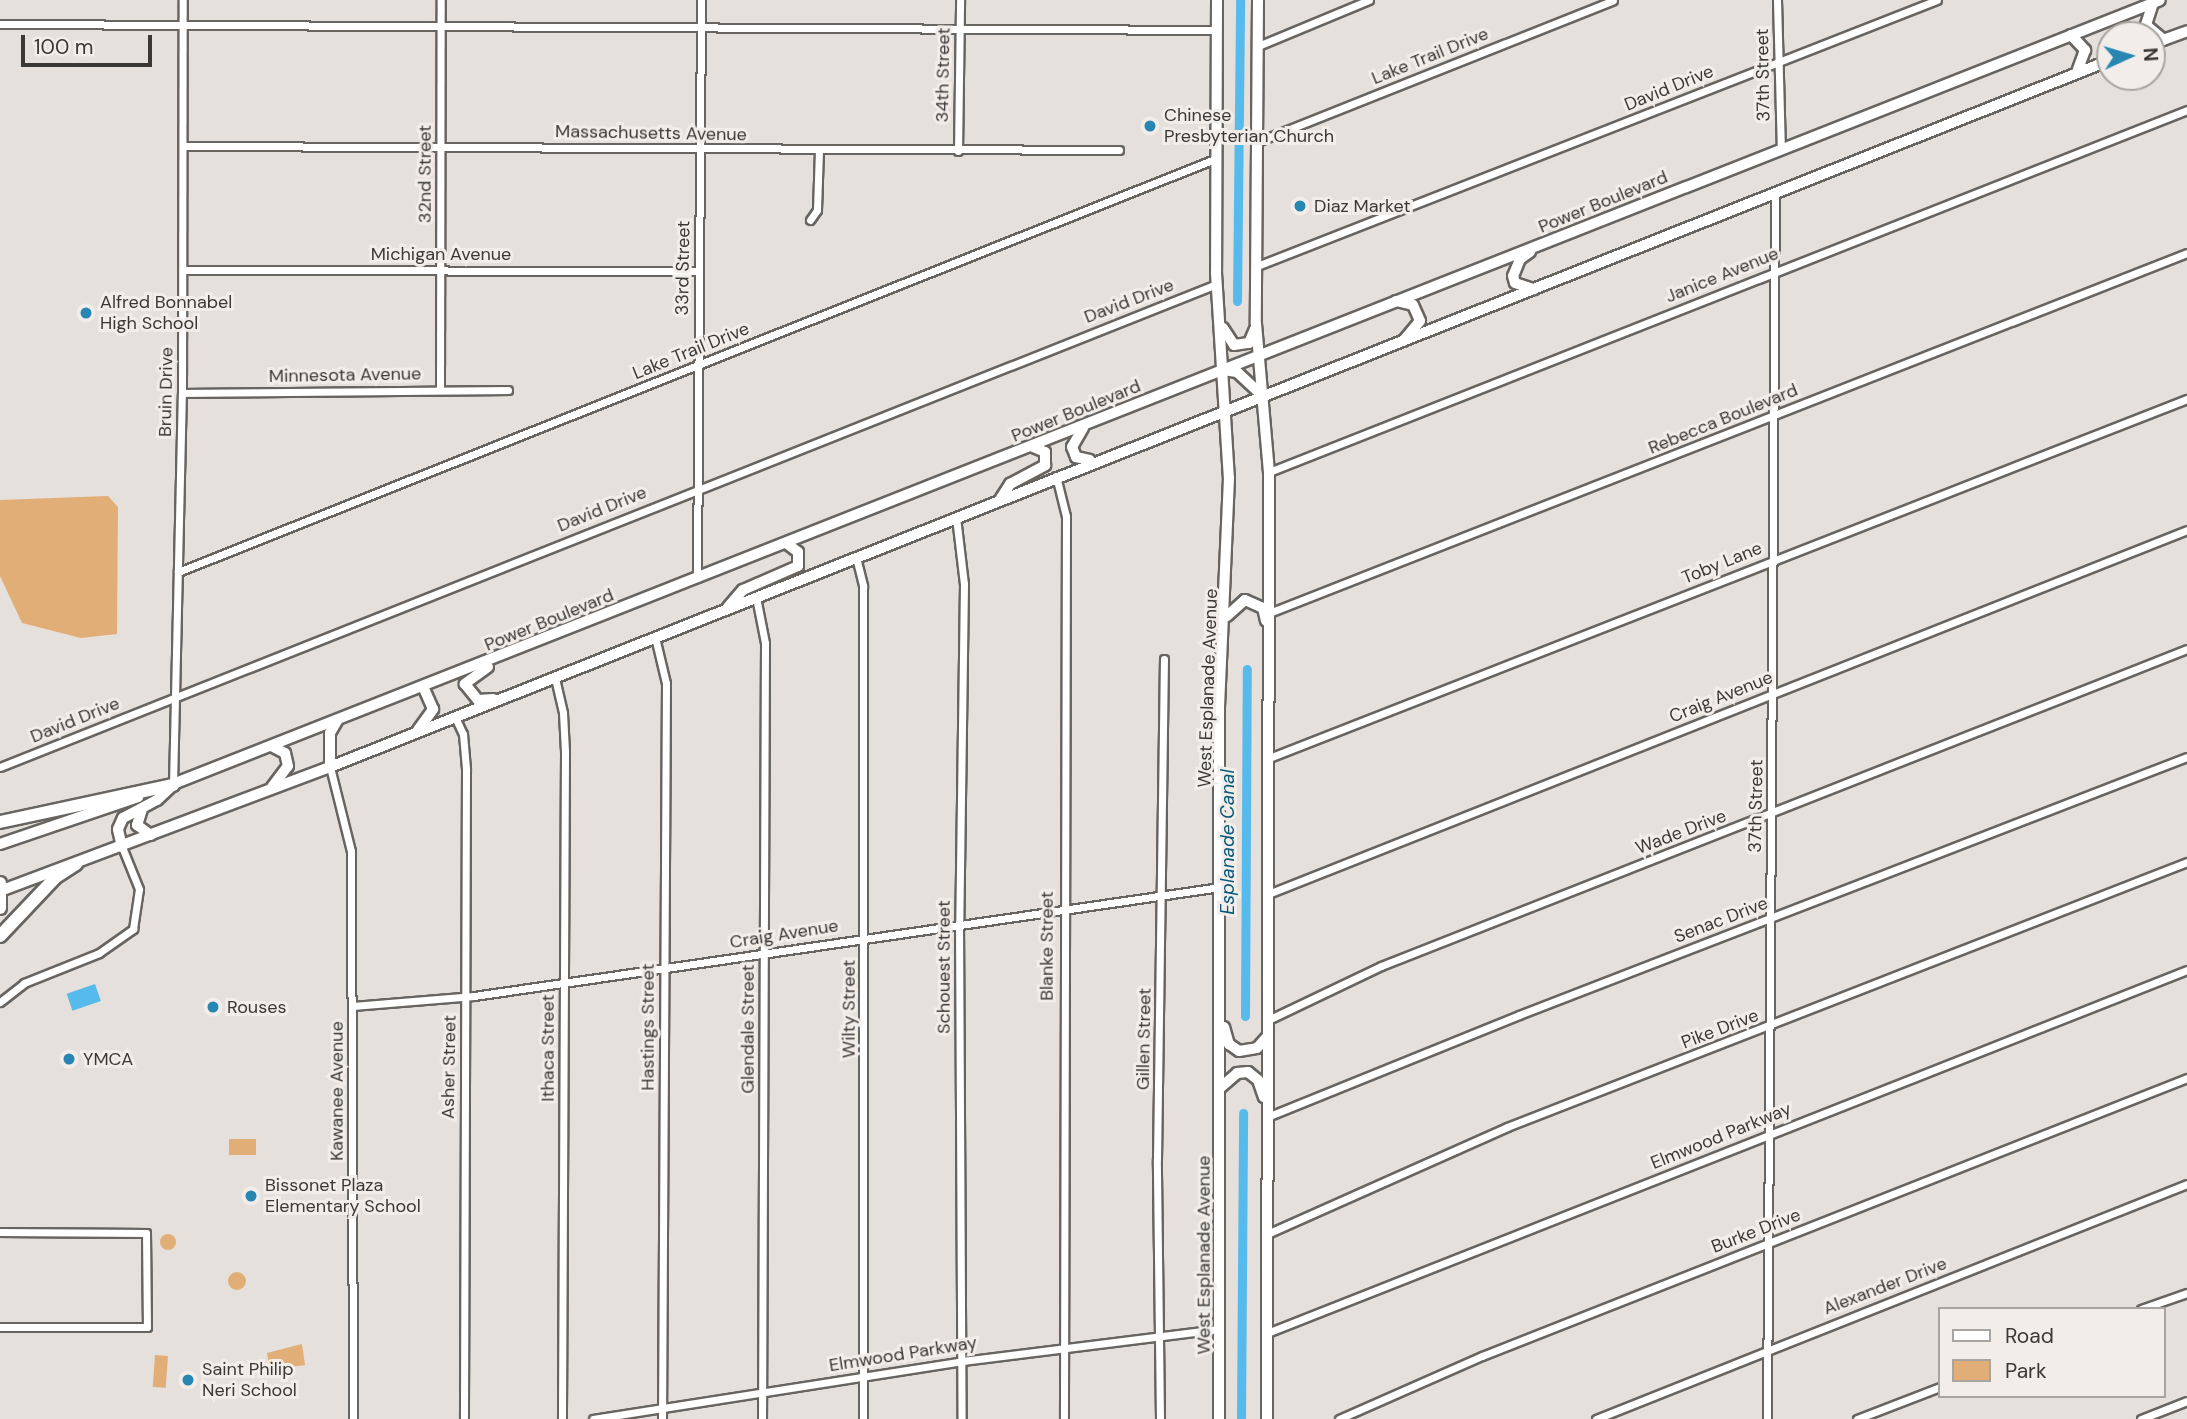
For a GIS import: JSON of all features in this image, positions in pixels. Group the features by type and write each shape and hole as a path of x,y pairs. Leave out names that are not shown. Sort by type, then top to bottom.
{"highway":[{"path":"0,822 173,785"},
{"path":"0,936 56,877 76,864"},
{"path":"0,908 1,888"}],"main road":[{"name":"West Esplanade Avenue","path":"1217,0 1217,284 1229,478 1227,617 1219,708 1219,1419"},
{"path":"1258,0 1256,324 1269,472 1268,1419"},
{"path":"2148,21 2157,1"},
{"name":"Power Boulevard","path":"0,844 173,785 273,747 2157,1"},
{"path":"2166,39 2187,31"},
{"path":"2071,35 2085,50 2077,72"},
{"path":"1,888 76,864 330,767 856,558 1055,475 1403,342 2096,65"},
{"path":"1536,289 1515,283 1514,268 1545,242"},
{"path":"1396,301 1413,305 1420,321 1403,342"},
{"path":"1219,318 1234,345 1248,343 1256,324"},
{"path":"1222,370 1237,372 1263,395"},
{"path":"1089,423 1072,447 1083,460 1097,459"},
{"path":"1001,498 1010,484 1045,466 1045,452 1031,446"},
{"path":"727,608 743,590 798,566 799,551 786,543"},
{"path":"1227,617 1237,604 1254,601 1263,608 1269,635"},
{"path":"495,658 466,684 478,699 500,699"},
{"path":"415,733 433,709 423,687"},
{"path":"330,767 330,733 337,721"},
{"path":"269,790 288,766 285,753 273,747"},
{"path":"122,847 117,829 123,818 142,808 173,785"},
{"path":"142,808 137,825 151,835"},
{"path":"1220,1013 1229,1044 1239,1051 1257,1048 1267,1037"},
{"path":"1220,1088 1237,1073 1248,1072 1258,1080 1267,1104"}],"street":[{"name":"Bruin Drive","path":"173,785 182,393 183,0"},
{"name":"32nd Street","path":"440,390 441,0"},
{"name":"33rd Street","path":"697,578 701,0"},
{"name":"34th Street","path":"958,151 960,0"},
{"path":"1258,46 1369,0"},
{"name":"Lake Trail Drive","path":"1257,142 1613,0"},
{"name":"37th Street","path":"1777,0 1781,149"},
{"name":"David Drive","path":"1257,266 1937,0"},
{"path":"0,24 1217,30"},
{"name":"Janice Avenue","path":"1269,472 2187,110"},
{"name":"Massachusetts Avenue","path":"183,146 1119,150"},
{"path":"810,220 817,210 819,150"},
{"name":"Lake Trail Drive","path":"178,572 1215,159"},
{"name":"37th Street","path":"1767,1419 1775,194"},
{"name":"Rebecca Boulevard","path":"1269,612 2187,253"},
{"name":"Michigan Avenue","path":"183,270 699,271"},
{"name":"David Drive","path":"0,767 1217,284"},
{"name":"Minnesota Avenue","path":"182,393 508,390"},
{"name":"Toby Lane","path":"1269,758 2187,398"},
{"name":"Blanke Street","path":"1055,475 1066,516 1062,908 1064,1419"},
{"name":"Schouest Street","path":"956,517 964,584 959,923 962,1419"},
{"name":"Craig Avenue","path":"1268,894 2187,530"},
{"name":"Wilty Street","path":"856,558 863,586 866,937 863,1419"},
{"name":"Glendale Street","path":"756,597 765,643 762,1419"},
{"name":"Hastings Street","path":"655,637 666,683 662,1419"},
{"name":"Wade Drive","path":"1268,1020 1381,966 2187,649"},
{"name":"Gillen Street","path":"1160,1419 1164,659"},
{"name":"Ithaca Street","path":"555,678 565,752 562,1419"},
{"name":"Asher Street","path":"455,717 463,734 466,770 464,1419"},
{"name":"Senac Drive","path":"1267,1117 2187,757"},
{"name":"Kawanee Avenue","path":"330,767 351,851 353,1419"},
{"path":"0,1002 24,983 99,953 133,929 139,889 122,847"},
{"name":"Pike Drive","path":"1267,1234 1507,1127 2187,862"},
{"name":"Craig Avenue","path":"353,1006 465,998 959,923 1220,887"},
{"name":"Elmwood Parkway","path":"1267,1333 2187,970"},
{"name":"Burke Drive","path":"1339,1419 1482,1356 2187,1078"},
{"name":"Alexander Drive","path":"1595,1419 2187,1184"},
{"path":"0,1232 146,1233 147,1327 0,1327"},
{"path":"2147,1307 2187,1293"},
{"name":"Elmwood Parkway","path":"593,1419 962,1361 1219,1329"},
{"path":"1857,1419 1938,1388"},
{"path":"2141,1419 2187,1401"}],"green space":[{"path":"108,496 118,507 117,634 81,638 22,623 0,576 0,500"},
{"path":"229,1139 256,1139 256,1155 229,1155"},
{"path":"165,1234 171,1234 176,1242 174,1248 165,1250 160,1245 160,1239"},
{"path":"233,1272 241,1272 246,1281 244,1288 233,1290 228,1285 228,1277"},
{"path":"302,1344 305,1365 270,1370 267,1353"},
{"path":"155,1355 168,1356 166,1388 153,1387"}],"water":[{"path":"95,984 101,1001 72,1011 67,994"}],"waterway":[{"name":"Esplanade Canal","path":"1237,301 1240,0"},
{"name":"Esplanade Canal","path":"1245,1016 1247,669"},
{"name":"Esplanade Canal","path":"1241,1419 1243,1113"}],"place":[{"name":"Chinese Presbyterian Church","path":"1150,126"},
{"name":"Diaz Market","path":"1300,206"},
{"name":"Alfred Bonnabel High School","path":"86,313"},
{"name":"Rouses","path":"213,1007"},
{"name":"YMCA","path":"69,1059"},
{"name":"Bissonet Plaza Elementary School","path":"251,1196"},
{"name":"Saint Philip Neri School","path":"188,1380"}]}
